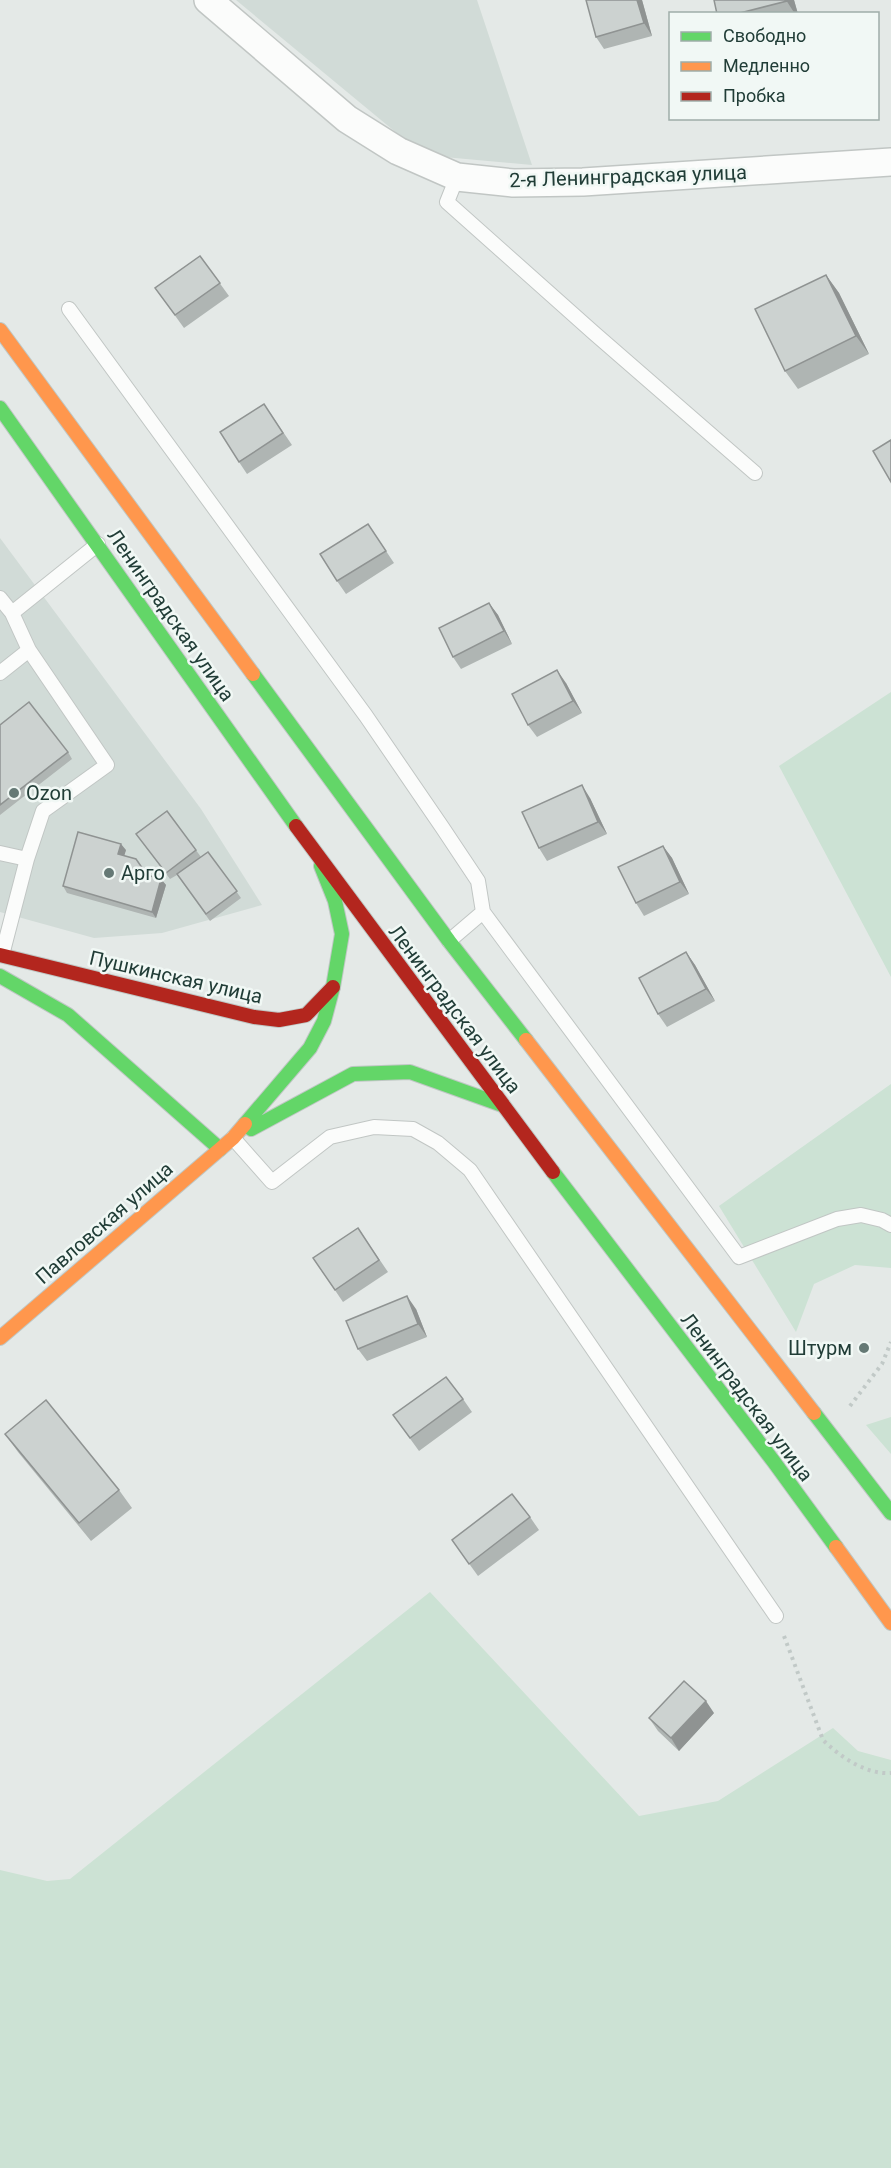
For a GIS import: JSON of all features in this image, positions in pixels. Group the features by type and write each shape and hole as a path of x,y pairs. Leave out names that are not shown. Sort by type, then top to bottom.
{"main road":[{"name":"Ленинградская улица","path":"0,330 449,940 891,1513"},
{"name":"Ленинградская улица","path":"0,408 316,855 502,1105 774,1462 891,1623"},
{"path":"233,1138 310,1048 324,1021 333,987 342,934 335,901 316,855"},
{"name":"Пушкинская улица","path":"1,955 254,1017 279,1020 306,1015 333,987"},
{"path":"0,976 68,1015 220,1149"},
{"path":"233,1138 353,1074 410,1072 502,1105"},
{"name":"Павловская улица","path":"0,1338 233,1138"}],"street":[{"name":"2-я Ленинградская улица","path":"208,0 347,119 398,151 457,177 513,183 583,182 891,162"}],"lane":[{"path":"457,177 447,202 755,473"},
{"path":"69,309 366,716 436,817 478,881 483,912 739,1257 837,1219 861,1215 882,1220 891,1225"},
{"path":"12,613 98,544"},
{"path":"0,598 12,613 29,651 108,765 43,811 27,859 1,955"},
{"path":"0,673 29,651"},
{"path":"0,853 27,859"},
{"path":"449,940 483,912"},
{"path":"233,1138 272,1182 330,1137 374,1127 413,1129 438,1143 470,1170 776,1616"}],"path":[{"path":"847,1409 882,1364 891,1342"},
{"path":"776,1616 823,1740 835,1752 856,1764 880,1774 891,1773"}],"shaded area":[{"path":"236,0 477,0 532,165 444,157 410,144"},
{"path":"0,538 201,809 262,905 162,933 94,938 0,912"}],"green space":[{"path":"891,692 891,977 779,766"},
{"path":"891,1084 891,1268 855,1265 814,1284 796,1332 719,1206"},
{"path":"891,1417 891,1454 866,1425"},
{"path":"430,1592 639,1816 718,1801 833,1728 858,1751 891,1760 891,2168 0,2168 0,1870 47,1881 70,1879"}],"building":[{"path":"586,0 637,0 644,23 596,37"},
{"path":"714,0 787,1 744,12 717,12"},
{"path":"200,256 220,283 175,315 155,288"},
{"path":"826,275 856,336 785,371 755,309"},
{"path":"264,404 283,433 239,462 220,432"},
{"path":"891,440 891,482 873,451"},
{"path":"368,524 386,551 337,581 320,554"},
{"path":"489,603 504,631 453,657 439,628"},
{"path":"557,670 573,701 528,725 512,694"},
{"path":"29,702 68,752 0,805 0,725"},
{"path":"582,785 598,822 539,848 522,812"},
{"path":"167,811 196,850 166,873 136,834"},
{"name":"Арго","path":"78,832 121,844 118,854 136,859 147,875 161,879 152,912 63,886"},
{"path":"663,846 680,882 636,903 618,867"},
{"path":"208,852 237,891 206,914 177,874"},
{"path":"686,952 706,989 658,1014 639,978"},
{"path":"358,1228 379,1260 335,1290 313,1258"},
{"path":"407,1296 418,1324 358,1349 346,1321"},
{"path":"446,1377 463,1399 410,1438 393,1415"},
{"path":"46,1400 119,1490 79,1523 5,1434"},
{"path":"512,1494 530,1517 469,1564 452,1540"},
{"path":"684,1681 706,1701 671,1738 649,1718"}],"traffic: fast":[{"path":"0,408 296,826"},
{"path":"253,674 449,941 526,1040"},
{"path":"245,1124 310,1048 324,1021 333,987 342,934 335,901 321,866"},
{"path":"0,976 68,1015 220,1149"},
{"path":"251,1129 353,1074 410,1072 502,1105"},
{"path":"553,1172 836,1547"},
{"path":"814,1413 891,1513"}],"traffic: slow":[{"path":"0,330 253,674"},
{"path":"526,1040 814,1413"},
{"path":"0,1338 233,1138 245,1124"},
{"path":"836,1547 891,1623"}],"traffic: jam":[{"path":"296,826 553,1172"},
{"path":"0,955 254,1017 279,1020 306,1015 333,987"}],"place":[{"name":"Ozon","path":"14,793"},
{"name":"Арго","path":"109,873"},
{"name":"Штурм","path":"864,1348"}]}
